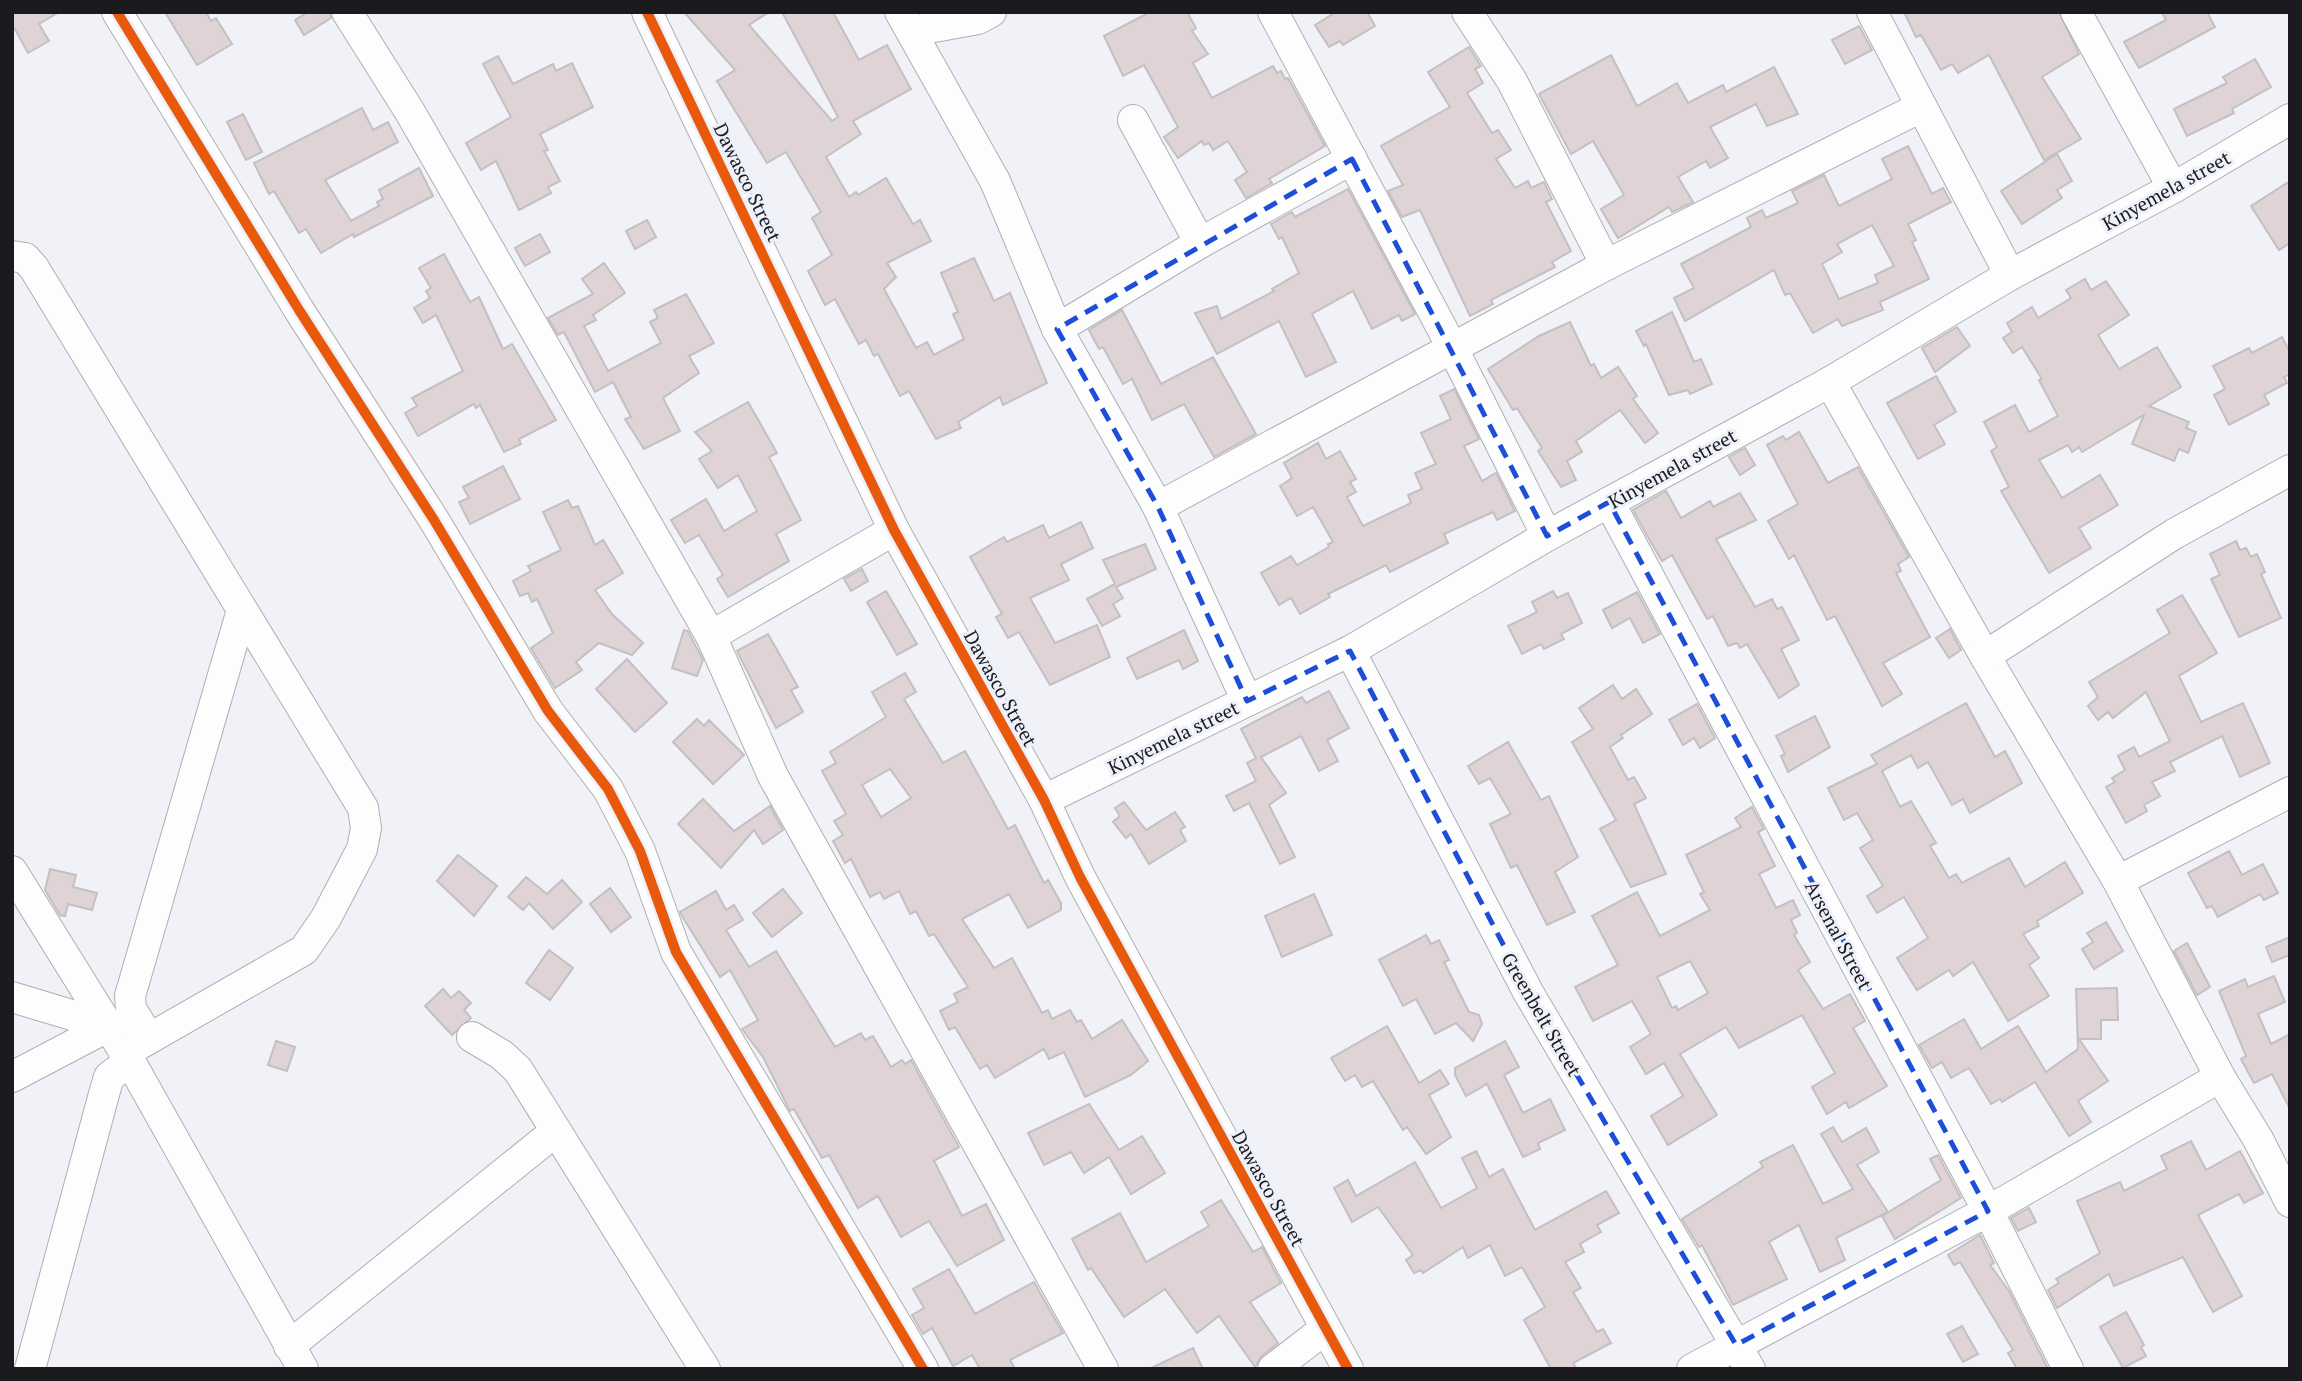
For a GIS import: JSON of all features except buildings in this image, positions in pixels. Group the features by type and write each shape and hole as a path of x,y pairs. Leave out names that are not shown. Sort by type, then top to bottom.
{"street":[{"path":"117,12 299,310 434,520 548,711 608,789 640,851 676,953 923,1369"},
{"path":"348,12 410,113 711,636 773,776 1103,1369"},
{"name":"Dawasco Street","path":"647,12 894,530 1044,800 1080,877 1349,1369"},
{"path":"991,12 978,19 906,22 995,181 1057,329 1158,507 1247,701"},
{"path":"1273,12 1453,349 1547,536"},
{"path":"1467,12 1512,81 1606,265"},
{"path":"1871,12 2010,275"},
{"path":"2076,12 2173,188"},
{"path":"1158,507 1606,265 1921,107"},
{"name":"Kinyemela street","path":"1044,800 1350,651 1547,536 1830,382 2010,275 2173,188 2290,118"},
{"path":"1133,120 1200,243"},
{"path":"1057,329 1200,243 1352,159"},
{"path":"12,256 25,258 34,268 363,808 366,828 362,849 326,918 304,950 135,1051 109,1077 30,1369"},
{"path":"1830,382 1985,656 2118,881 2220,1077 2258,1139 2290,1202"},
{"path":"1985,656 2174,534 2290,470"},
{"name":"Arsenal Street","path":"1609,502 1988,1211 2068,1369"},
{"path":"711,636 894,530"},
{"path":"242,610 130,996 135,1051 296,1357 556,1131"},
{"name":"Greenbelt Street","path":"1350,651 1528,992 1743,1357"},
{"path":"2118,881 2290,792"},
{"path":"12,871 102,1029"},
{"path":"12,997 75,1016 102,1029 135,1051"},
{"path":"12,1077 102,1029"},
{"path":"472,1037 502,1055 519,1070 705,1369"},
{"path":"1692,1369 1743,1357 2220,1077"},
{"path":"1273,1369 1325,1329"}],"highlighted area":[{"path":"1352,159 1547,536 1609,502 1988,1211 1736,1345 1528,992 1350,651 1247,701 1158,507 1057,329"}],"cycle path":[{"path":"117,12 299,310 434,520 548,711 608,789 640,851 676,952 923,1369"},
{"path":"647,12 894,530 1044,800 1080,877 1348,1369"}]}
